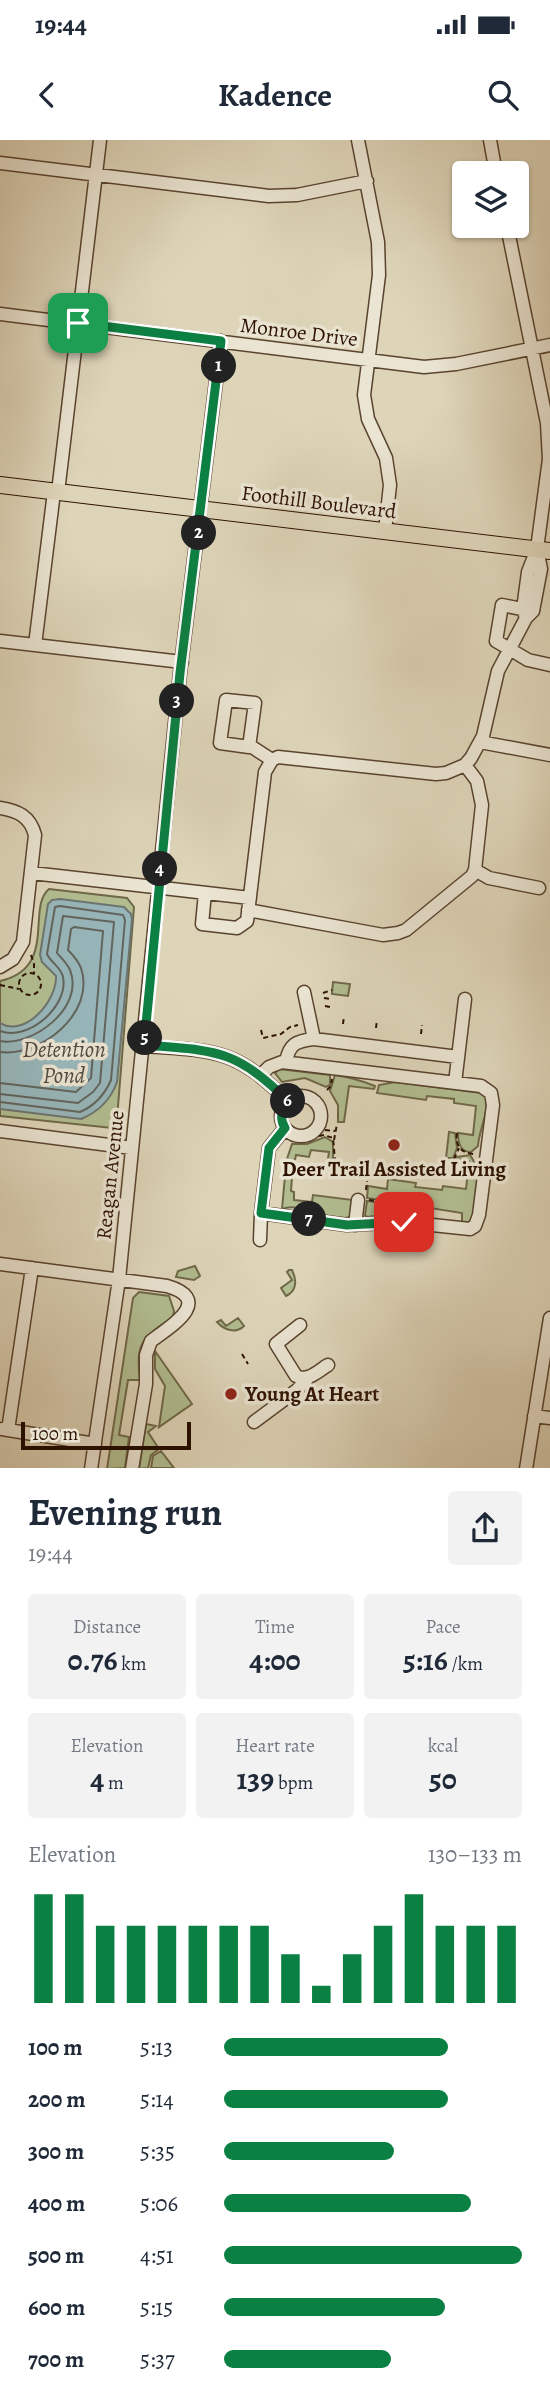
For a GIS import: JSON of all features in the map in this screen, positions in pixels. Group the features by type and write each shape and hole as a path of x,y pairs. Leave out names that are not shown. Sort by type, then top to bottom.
{"main road":[{"name":"Foothill Boulevard","path":"0,485 543,550"}],"street":[{"path":"35,645 100,140"},
{"path":"358,140 378,243 379,275 364,395 368,419 386,458 390,485 385,531"},
{"path":"490,140 494,161"},
{"path":"0,163 269,197 297,195 367,181"},
{"path":"205,893 202,924 237,928 247,921 265,772 272,760 284,756 436,774 465,765 480,741 498,671 527,613 541,569 549,459 547,423 509,238"},
{"name":"Monroe Drive","path":"0,314 424,367 456,364 550,345"},
{"name":"Reagan Avenue","path":"91,1468 119,1279 182,662 221,341"},
{"path":"527,613 502,605 496,641 528,660 550,665"},
{"path":"0,641 182,662"},
{"path":"480,741 550,755"},
{"path":"249,747 259,749 272,760"},
{"path":"32,873 205,893 383,935 398,933 406,930 472,876 475,870 482,805 477,781 465,765"},
{"path":"0,967 13,959 23,942 35,835 33,826 22,814 2,809"},
{"path":"475,870 489,878 539,888"},
{"path":"304,992 314,1039"},
{"path":"455,1083 465,999"},
{"path":"286,1062 292,1044 299,1040 314,1039 458,1057"},
{"path":"144,1045 223,1054 236,1059 261,1075 288,1101"},
{"path":"261,1075 275,1063 286,1062 487,1088 493,1098 479,1215 475,1226 470,1229 404,1222 355,1225 261,1213"},
{"path":"301,1097 314,1101 321,1119 314,1131 303,1136 291,1133 285,1128 281,1118 288,1101 301,1097"},
{"path":"484,1175 484,1138 491,1125"},
{"path":"260,1240 269,1148 285,1128"},
{"path":"0,1131 132,1148"},
{"path":"355,1225 358,1200"},
{"path":"0,1264 178,1289 187,1298 188,1307 185,1314 150,1341 147,1348 146,1384 132,1468"},
{"path":"32,1268 4,1429 95,1444"},
{"path":"526,1468 550,1318"},
{"path":"300,1325 278,1340 276,1348 296,1376 308,1378"},
{"path":"254,1422 328,1365"},
{"path":"534,1416 550,1418"}],"path":[{"path":"31,955 33,974"},
{"path":"0,985 20,989 27,995 38,992 40,981 33,974 25,974 20,978 20,989"},
{"path":"323,992 332,990"},
{"path":"324,998 331,999"},
{"path":"325,1006 330,1007"},
{"path":"343,1024 344,1016"},
{"path":"376,1028 377,1020"},
{"path":"261,1030 263,1038 281,1034 290,1027 302,1024"},
{"path":"421,1034 422,1025"},
{"path":"327,1090 331,1086 332,1074"},
{"path":"335,1160 334,1140 337,1124"},
{"path":"325,1130 336,1131"},
{"path":"454,1159 459,1148 457,1133"},
{"path":"319,1136 329,1136 334,1140"},
{"path":"459,1148 465,1153 482,1156"},
{"path":"367,1181 365,1199 406,1205 404,1222"},
{"path":"242,1354 248,1364"}],"green space":[{"name":"Detention Pond","path":"49,889 127,898 134,907 117,1119 112,1128 0,1116 0,981 18,974 29,964 38,937 43,898"},
{"path":"333,982 350,984 348,996 332,994"},
{"path":"279,1069 330,1075 330,1085 326,1087 305,1078 282,1082 275,1073"},
{"path":"335,1075 375,1086 374,1089 349,1086 344,1122 338,1122 338,1105 330,1091"},
{"path":"395,1082 482,1093 486,1096 478,1146 471,1152 464,1150 458,1137 458,1133 473,1135 476,1106 454,1103 454,1099 427,1096 426,1100 377,1093 379,1085"},
{"path":"449,1132 455,1133 457,1148 453,1158 446,1158"},
{"path":"325,1137 333,1142 333,1159 328,1159 329,1152 311,1150 309,1157 296,1155 295,1160 287,1159 292,1144 307,1144"},
{"path":"470,1155 476,1169 478,1188 476,1207 470,1222 462,1222 462,1213 367,1198 368,1186 387,1189 388,1179 416,1183 415,1187 466,1189 469,1161 456,1157"},
{"path":"285,1176 292,1177 291,1191 294,1192 294,1200 312,1202 313,1195 353,1200 350,1217 322,1217 293,1207 282,1209"},
{"path":"367,1201 402,1206 401,1213 367,1217"},
{"path":"195,1266 200,1276 194,1280 176,1277 178,1271"},
{"path":"289,1270 294,1274 295,1285 286,1296 281,1288 292,1280 287,1272"},
{"path":"139,1292 169,1296 174,1311 173,1317 154,1330 143,1342 139,1357 140,1380 128,1380 119,1435 129,1437 125,1468 107,1468 133,1298"},
{"path":"238,1318 244,1326 237,1330 227,1329 217,1322 221,1320 226,1326"},
{"path":"155,1351 192,1404 159,1427 165,1386 155,1369"},
{"path":"146,1424 156,1426 148,1432 159,1449 151,1455 148,1468 139,1468"},
{"path":"161,1451 174,1468 151,1468 153,1456"}],"water":[{"name":"Detention Pond","path":"52,900 124,907 132,919 117,1082 103,1104 81,1119 0,1109 0,1023 10,1026 29,1021 38,1014 51,996 56,976 42,962 40,955 48,904"}],"place":[{"name":"Deer Trail Assisted Living","path":"394,1145"},
{"name":"Young At Heart","path":"231,1394"}],"route":[{"path":"78,323 221,341 180,673 144,1045 209,1051 236,1059 261,1075 288,1101 281,1118 285,1128 269,1148 261,1213 347,1225 404,1222"}]}
